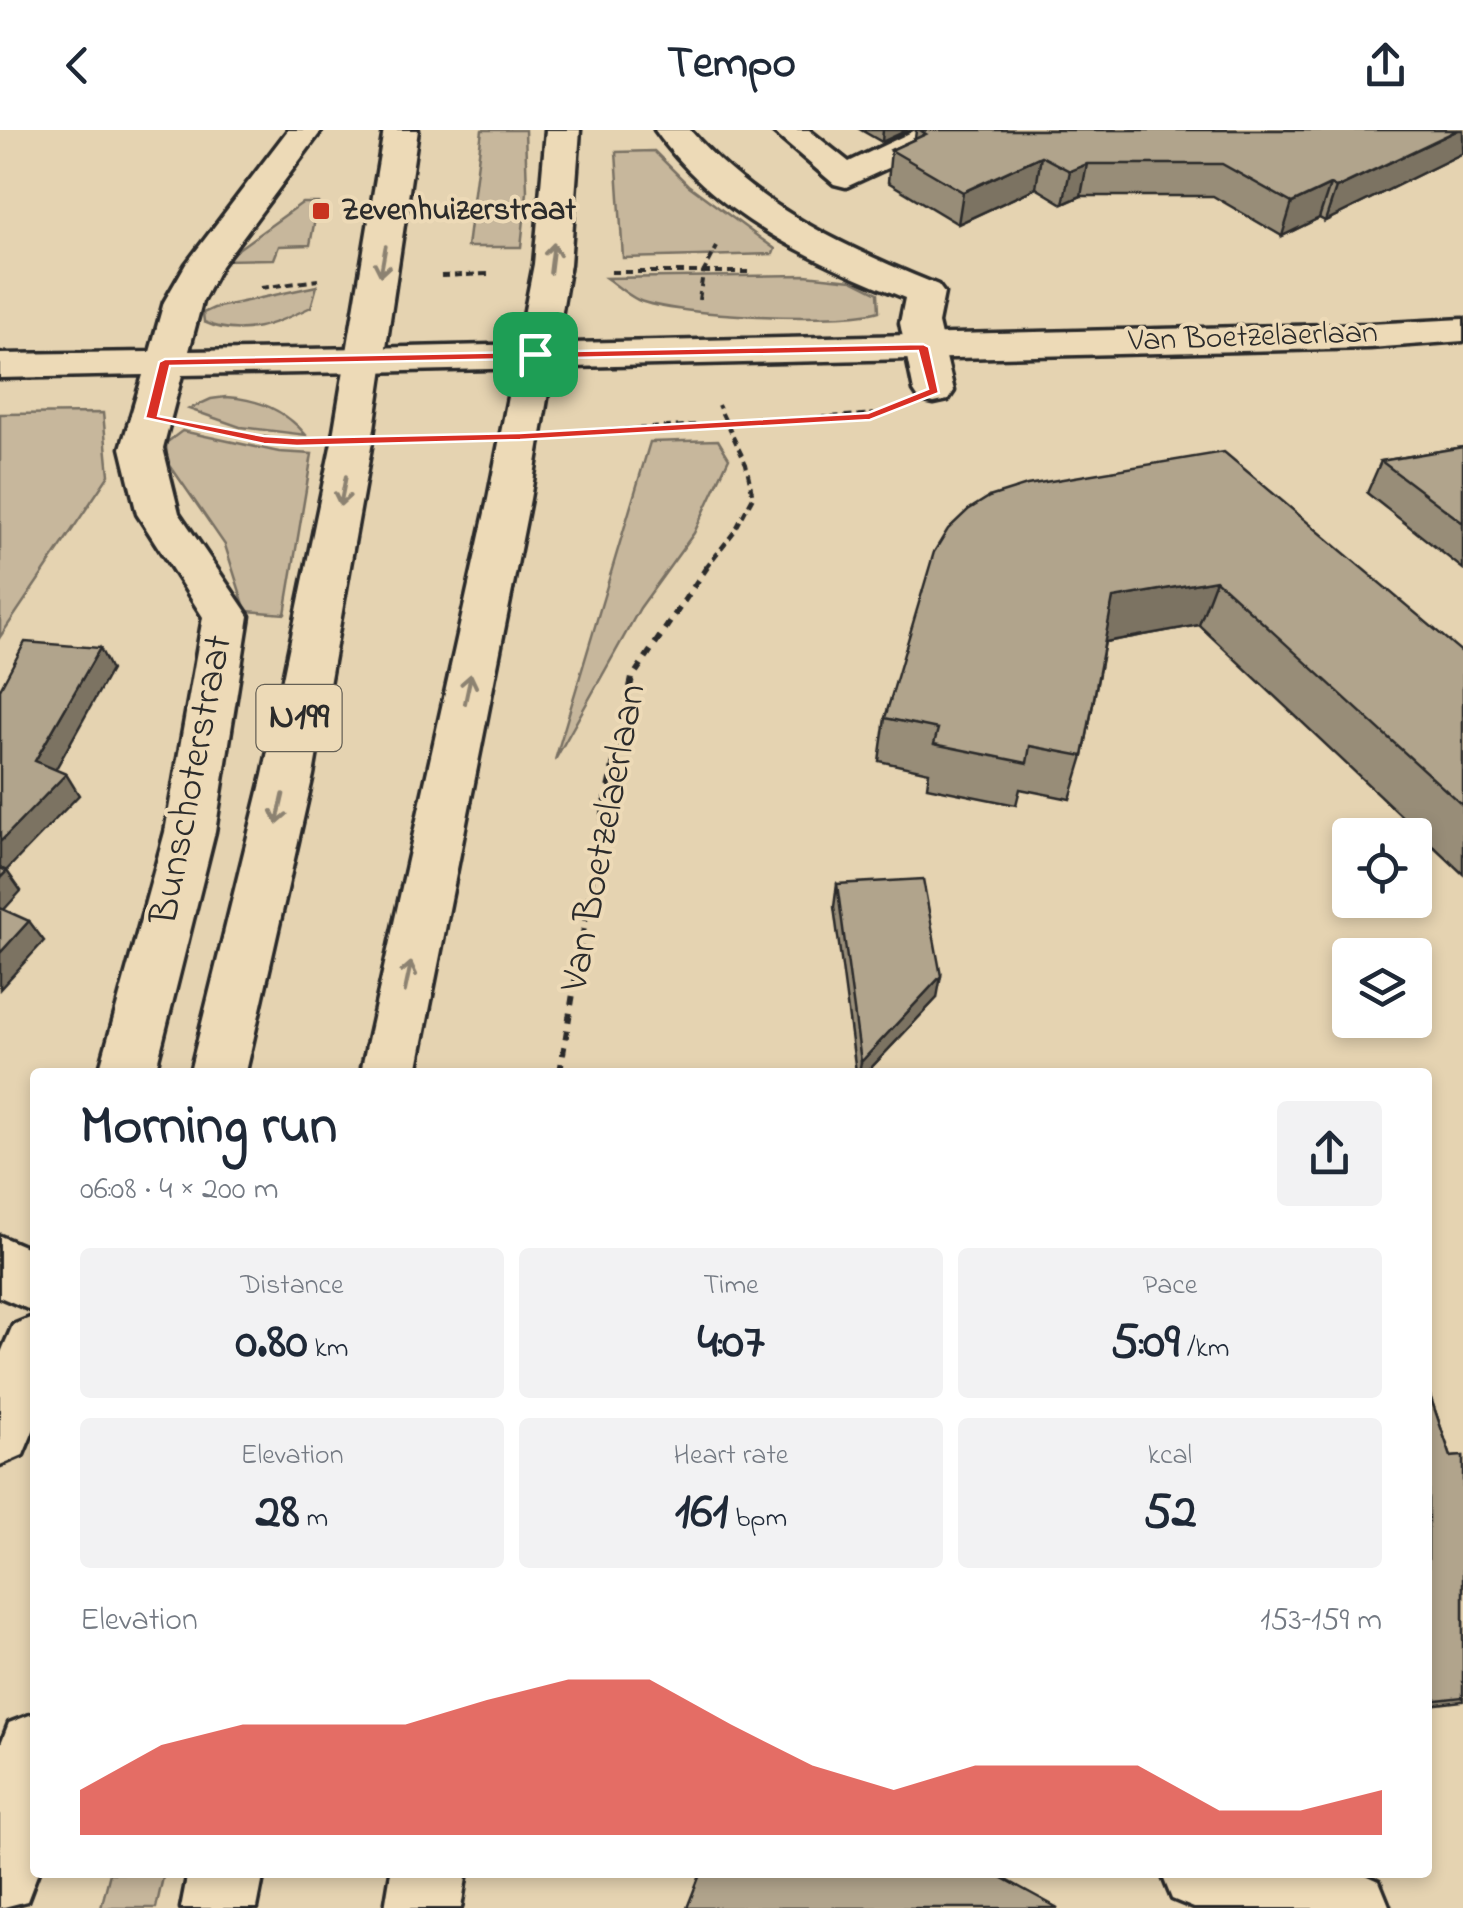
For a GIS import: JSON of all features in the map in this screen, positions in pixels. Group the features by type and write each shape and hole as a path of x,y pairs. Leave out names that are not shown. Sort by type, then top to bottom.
{"street":[{"name":"Bunschoterstraat","path":"128,1068 190,832 226,616 158,514 142,448 182,302 204,264 305,130"},
{"name":"N199","path":"219,1068 288,775 352,442 400,130"},
{"path":"389,1068 552,264 563,130"},
{"path":"672,130 730,194 788,231 925,293 919,323 934,391"},
{"path":"788,130 846,177 943,130"},
{"name":"Van Boetzelaerlaan","path":"0,366 923,347 1463,330"},
{"path":"0,1265 30,1280"},
{"path":"0,1432 30,1359"},
{"path":"0,1874 30,1767"},
{"path":"219,1908 225,1878"},
{"path":"424,1908 428,1878"},
{"path":"1216,1878 1245,1888 1352,1908"}],"path":[{"path":"151,418 264,440 352,442 870,417 934,391"},
{"name":"Van Boetzelaerlaan","path":"561,1068 604,807 632,678 688,591 734,532 753,498 746,464 725,424"}],"shaded area":[{"path":"482,130 525,130 527,192 521,247 467,247"},
{"path":"654,151 688,185 775,249 773,254 623,258 616,152"},
{"path":"302,203 318,203 310,245 279,246 274,259 223,260"},
{"path":"805,275 852,280 878,293 879,311 796,317 686,310 638,300 606,278"},
{"path":"317,286 311,307 272,324 231,329 204,322 203,313 214,308"},
{"path":"226,397 270,407 306,435 240,427 189,409"},
{"path":"103,413 109,475 0,637 0,414"},
{"path":"182,431 279,452 312,454 285,614 246,611 225,545 167,461 166,443"},
{"path":"718,440 729,458 694,533 640,608 555,760 650,442"},
{"path":"109,1878 163,1878 156,1908 101,1908"}],"building":[{"path":"920,130 1458,130 1336,188 1330,185 1292,203 1222,164 1087,164 1070,171 1041,156 963,192 891,150 926,134"},
{"path":"1463,447 1463,523 1381,461"},
{"path":"1224,452 1463,653 1463,806 1216,580 1113,598 1083,756 1030,746 1027,763 934,744 938,729 885,718 934,552 948,529 968,510 989,497 1027,485"},
{"path":"25,642 100,648 35,761 66,774 0,842 0,689"},
{"path":"923,879 941,976 861,1062 837,884"},
{"path":"0,908 29,921 0,953"},
{"path":"1432,1402 1451,1457 1463,1456 1463,1697 1432,1701"},
{"path":"699,1878 1003,1878 1058,1908 687,1908"}],"place":[{"name":"Zevenhuizerstraat","path":"321,211"}],"route":[{"path":"923,347 934,391 870,417 352,442 264,440 151,418 165,362 535,354 923,347"}]}
